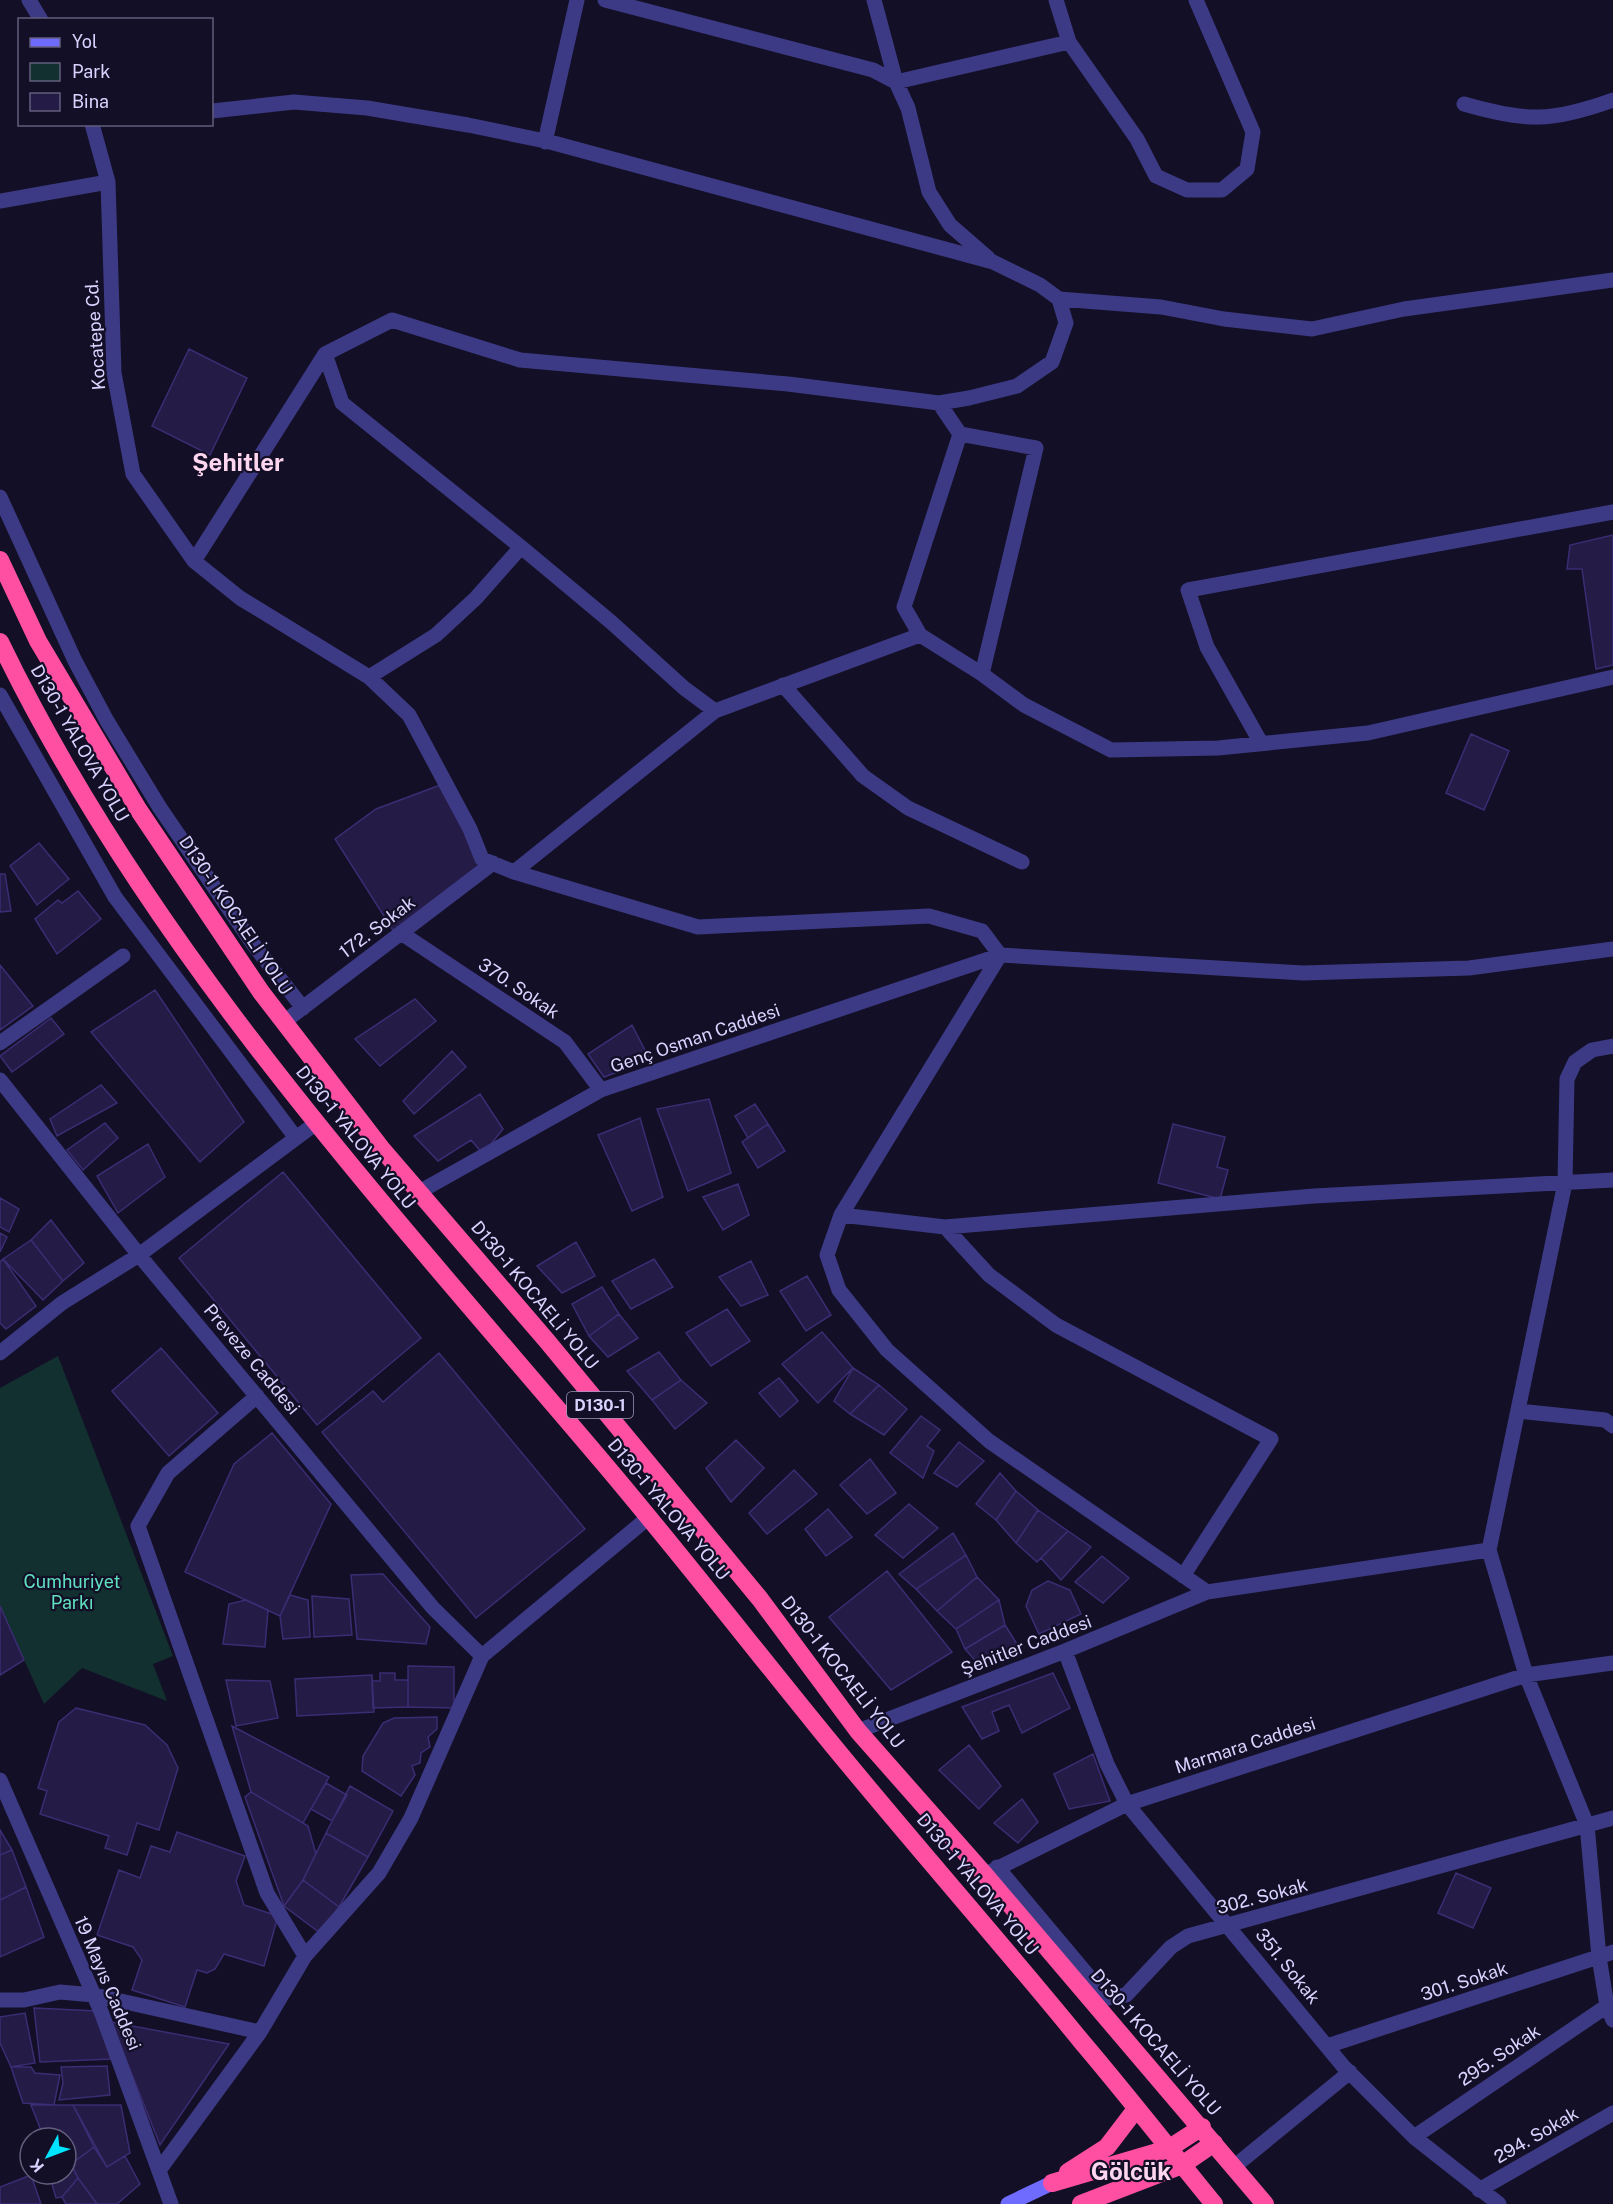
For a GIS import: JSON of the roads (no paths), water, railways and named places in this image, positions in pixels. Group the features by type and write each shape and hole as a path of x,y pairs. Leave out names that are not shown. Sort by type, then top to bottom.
{"highway":[{"name":"D130-1 KOCAELİ YOLU","path":"0,560 38,640 138,809 284,1022 381,1148 548,1341 760,1599 858,1731 991,1871 1265,2204"},
{"name":"D130-1 YALOVA YOLU","path":"0,642 18,680 99,821 194,961 315,1124 649,1517 767,1660 812,1719 1214,2204"},
{"path":"1052,2183 1107,2147 1136,2109"},
{"path":"1052,2183 1168,2149 1202,2127"},
{"path":"1081,2204 1182,2165 1214,2143"}],"main road":[{"path":"1008,2204 1052,2183"}],"street":[{"path":"29,0 40,18"},
{"path":"545,142 577,0"},
{"path":"610,0 873,70 896,82 1069,42"},
{"path":"874,0 896,82 908,108 929,192 950,225 993,262"},
{"path":"1056,0 1069,42 1137,139 1156,176 1187,190 1222,190 1246,168 1253,132 1196,0"},
{"path":"1464,104 1499,114 1543,119 1613,100"},
{"path":"213,111 294,102 367,108 545,142 993,262 1040,285 1059,299 1161,308 1224,319 1312,329 1404,309 1613,280"},
{"name":"Kocatepe Cd.","path":"93,126 108,182 114,373 133,474 194,561 240,598 369,676 409,715 470,829 482,859 493,863"},
{"path":"0,201 108,182"},
{"path":"194,561 325,354 392,320 520,360 788,384 939,403 1017,386 1052,362 1066,322 1059,299"},
{"path":"325,354 342,404 521,547 611,622 684,688 715,711"},
{"path":"939,403 960,434 1036,448 982,674"},
{"path":"960,434 904,607 920,635 982,674 1024,705 1111,750 1218,748 1368,733 1613,677"},
{"path":"0,497 75,661 107,721 160,808 254,944 303,1008"},
{"path":"1261,743 1207,647 1188,590 1613,512"},
{"path":"369,676 436,635 476,598 521,547"},
{"path":"514,872 715,711 920,635"},
{"path":"783,685 863,776 908,808 1022,862"},
{"path":"0,695 116,897 296,1138"},
{"path":"493,863 514,872 698,927 929,916 982,931 1000,955 1303,973 1469,968 1613,949"},
{"name":"172. Sokak","path":"284,1022 493,863"},
{"name":"370. Sokak","path":"401,933 565,1042 601,1090"},
{"path":"1000,955 842,1215 827,1255 839,1290 887,1350 989,1441 1207,1592"},
{"name":"Genç Osman Caddesi","path":"418,1192 601,1090 1000,955"},
{"path":"0,1043 123,956"},
{"path":"1610,2013 1606,1955 1587,1825 1526,1675 1489,1550 1565,1184 1567,1079 1575,1062 1592,1050 1613,1046"},
{"name":"Preveze Caddesi","path":"1,1085 139,1255 433,1608 482,1656"},
{"path":"0,1353 62,1303 139,1255 315,1124"},
{"path":"842,1215 945,1227 1314,1196 1613,1180"},
{"path":"945,1227 989,1275 1056,1325 1270,1440 1183,1576"},
{"path":"257,1396 168,1473 138,1526 267,1893 305,1956"},
{"path":"1518,1411 1605,1420 1613,1426"},
{"path":"160,2169 260,2032 305,1956 380,1873 411,1818 482,1656 649,1517"},
{"name":"Şehitler Caddesi","path":"858,1731 1065,1652 1207,1592 1489,1550"},
{"name":"351. Sokak","path":"1065,1652 1107,1764 1127,1804 1350,2072 1414,2137 1498,2204"},
{"name":"Marmara Caddesi","path":"991,1871 1127,1804 1526,1675 1613,1663"},
{"name":"19 Mayıs Caddesi","path":"0,1780 94,1995 171,2204"},
{"name":"302. Sokak","path":"991,1871 1107,1998 1126,1995 1171,1947 1188,1936 1613,1818"},
{"name":"301. Sokak","path":"1327,2046 1606,1955"},
{"path":"0,2000 24,2000 60,1992 94,1995 260,2032"},
{"name":"295. Sokak","path":"1414,2137 1610,2013"},
{"path":"1235,2166 1350,2072"},
{"name":"294. Sokak","path":"1479,2190 1613,2113"}],"district":[{"name":"Şehitler","path":"238,462"},
{"name":"Gölcük","path":"1131,2171"}],"park label":[{"name":"Cumhuriyet Parkı","path":"72,1591"}]}
